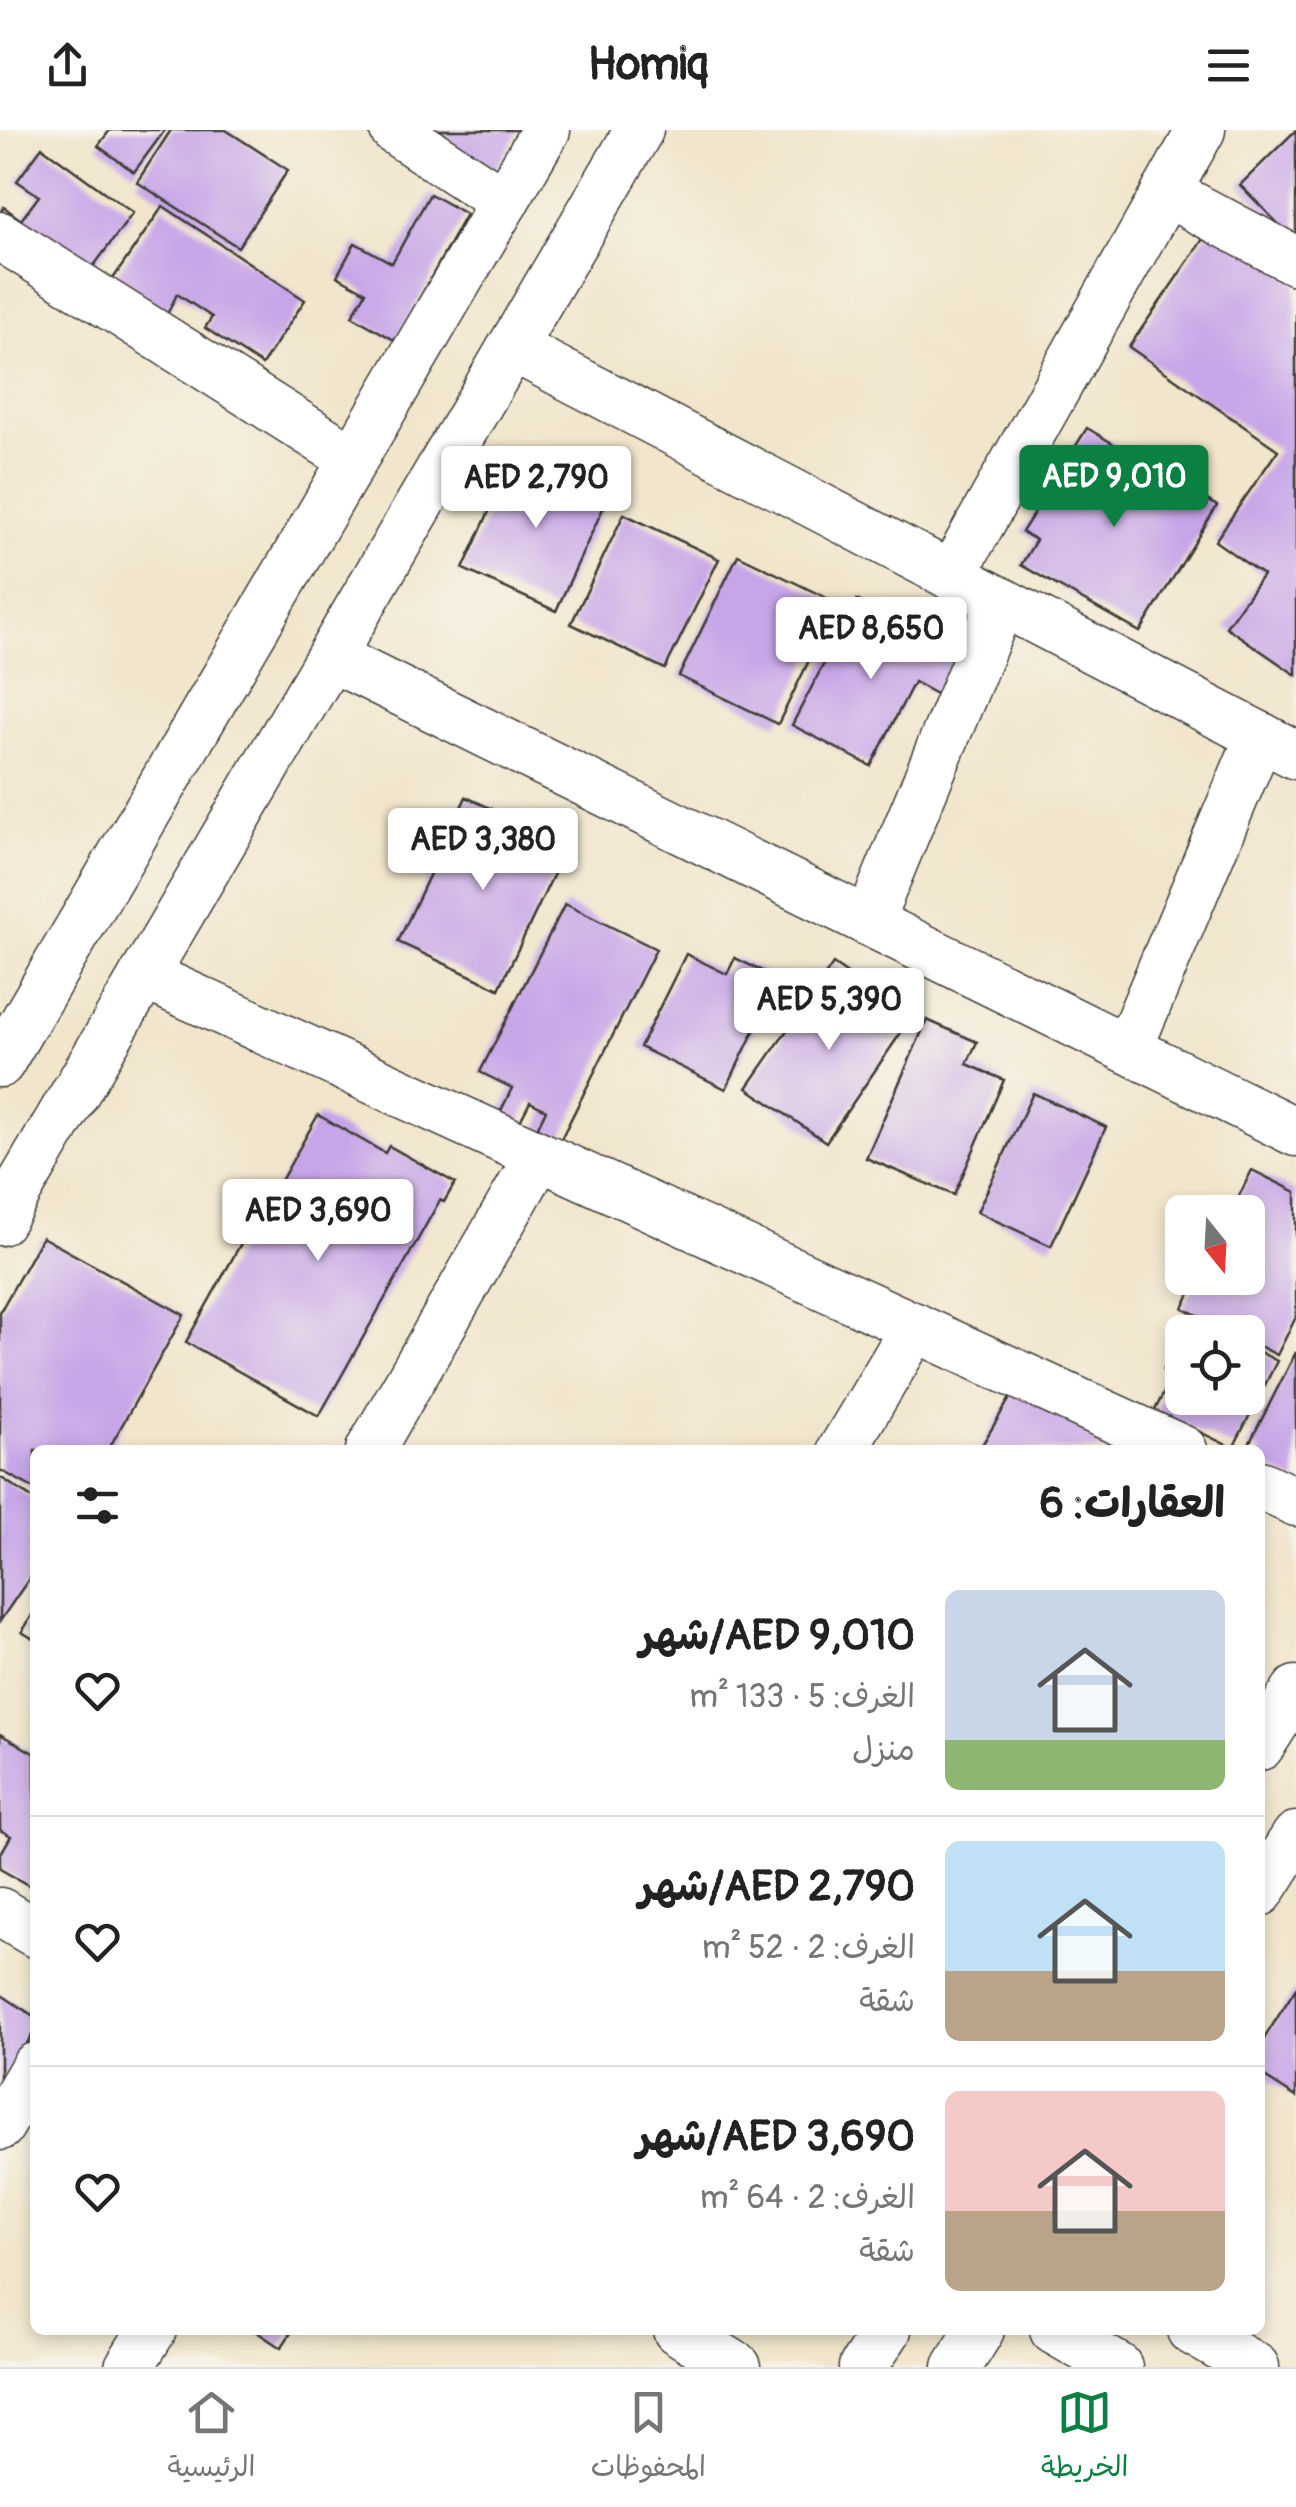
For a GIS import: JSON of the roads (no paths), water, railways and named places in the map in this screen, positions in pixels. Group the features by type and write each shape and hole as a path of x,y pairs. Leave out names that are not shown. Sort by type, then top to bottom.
{"street":[{"path":"394,130 504,202"},
{"path":"0,1063 546,130"},
{"path":"0,1221 639,130"},
{"path":"952,576 1202,130"},
{"path":"1166,192 1296,261"},
{"path":"0,236 354,459"},
{"path":"512,347 1278,746 1128,1049"},
{"path":"868,922 1001,602"},
{"path":"331,657 1296,1132"},
{"path":"144,975 1172,1445"},
{"path":"373,1445 539,1156"},
{"path":"845,1445 915,1327"},
{"path":"1265,1487 1296,1502"},
{"path":"1265,1738 1296,1690"},
{"path":"1265,1884 1296,1836"},
{"path":"0,1912 30,1930"},
{"path":"0,2126 30,2075"},
{"path":"128,2367 149,2335"},
{"path":"685,2335 737,2367"},
{"path":"863,2367 884,2335"},
{"path":"957,2367 977,2335"},
{"path":"1063,2335 1118,2367"},
{"path":"1200,2335 1255,2367"}]}
